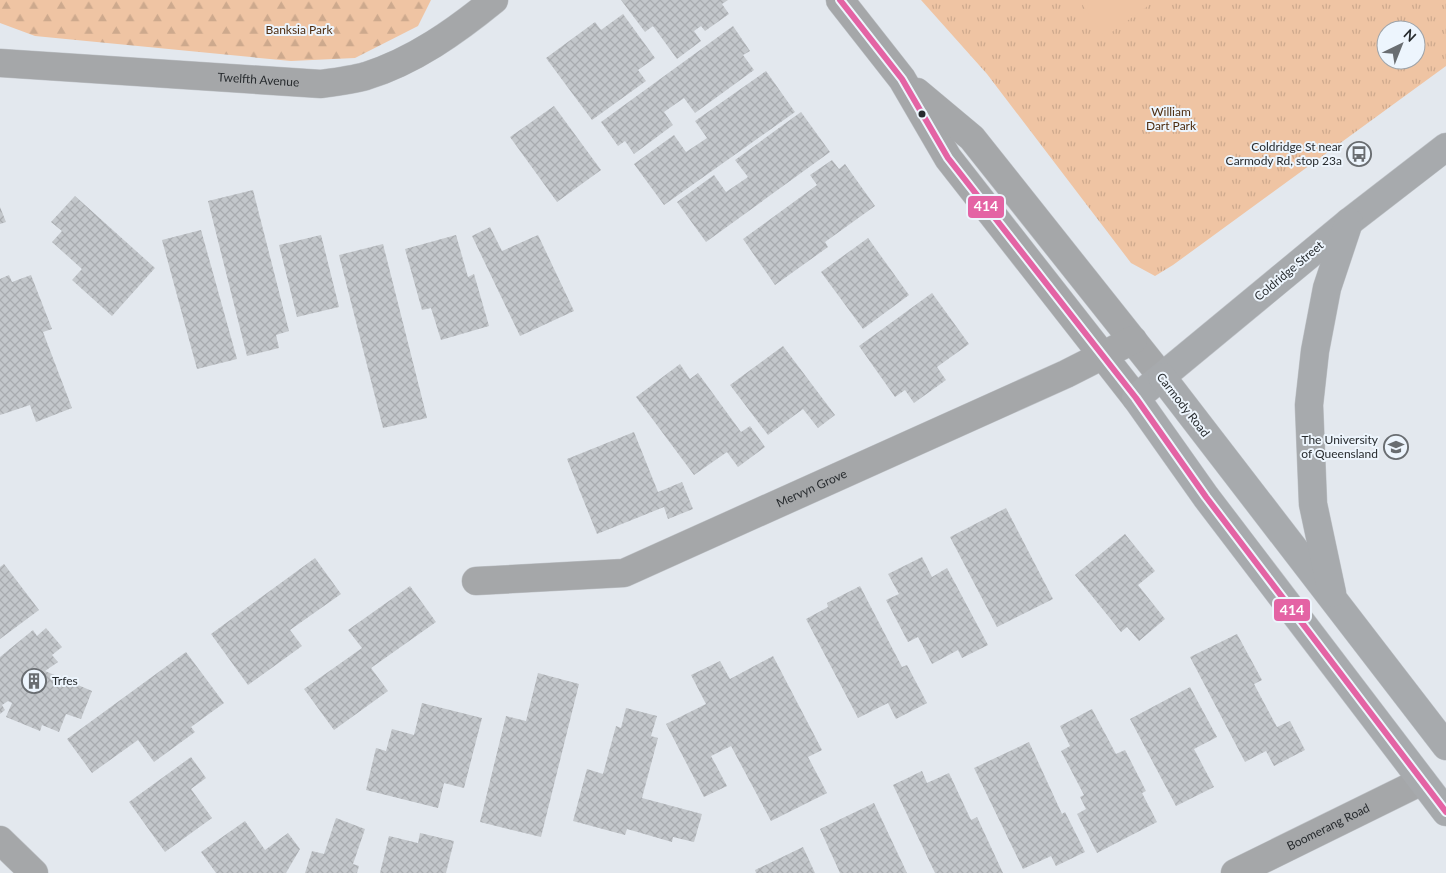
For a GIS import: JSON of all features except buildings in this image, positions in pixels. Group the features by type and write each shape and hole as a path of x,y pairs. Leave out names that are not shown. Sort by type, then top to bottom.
{"main road":[{"name":"Coldridge Street","path":"1136,398 1349,222 1446,147"},
{"path":"1334,600 1313,504 1309,405 1315,351 1327,288 1349,222"},
{"name":"Carmody Road","path":"1162,377 1446,746"},
{"name":"Carmody Road","path":"1136,398 1206,497 1446,812"}],"street":[{"name":"Twelfth Avenue","path":"0,64 321,84 366,76 402,62 457,30 494,0"},
{"name":"Carmody Road","path":"840,0 902,80 948,158 1136,398"},
{"name":"Carmody Road","path":"902,80 972,138 1162,377"},
{"name":"Mervyn Grove","path":"476,581 624,573 1102,356 1132,340"},
{"name":"Boomerang Road","path":"1235,873 1422,781"},
{"path":"0,840 34,873"}],"green space":[{"name":"Banksia Park","path":"0,0 431,0 418,26 355,58 291,61 35,36 0,23"},
{"name":"William Dart Park","path":"921,0 1446,0 1446,66 1173,265 1155,276 1131,263 987,74"},
{"path":"1079,0 1156,0 1105,37"}],"transit line":[{"name":"414","path":"840,0 902,79 948,158 1136,398 1206,497 1446,812"}],"place":[{"name":"Coldridge St near Carmody Rd, stop 23a","path":"1359,154"},
{"name":"The University of Queensland","path":"1396,447"},
{"name":"Trfes","path":"34,681"}]}
